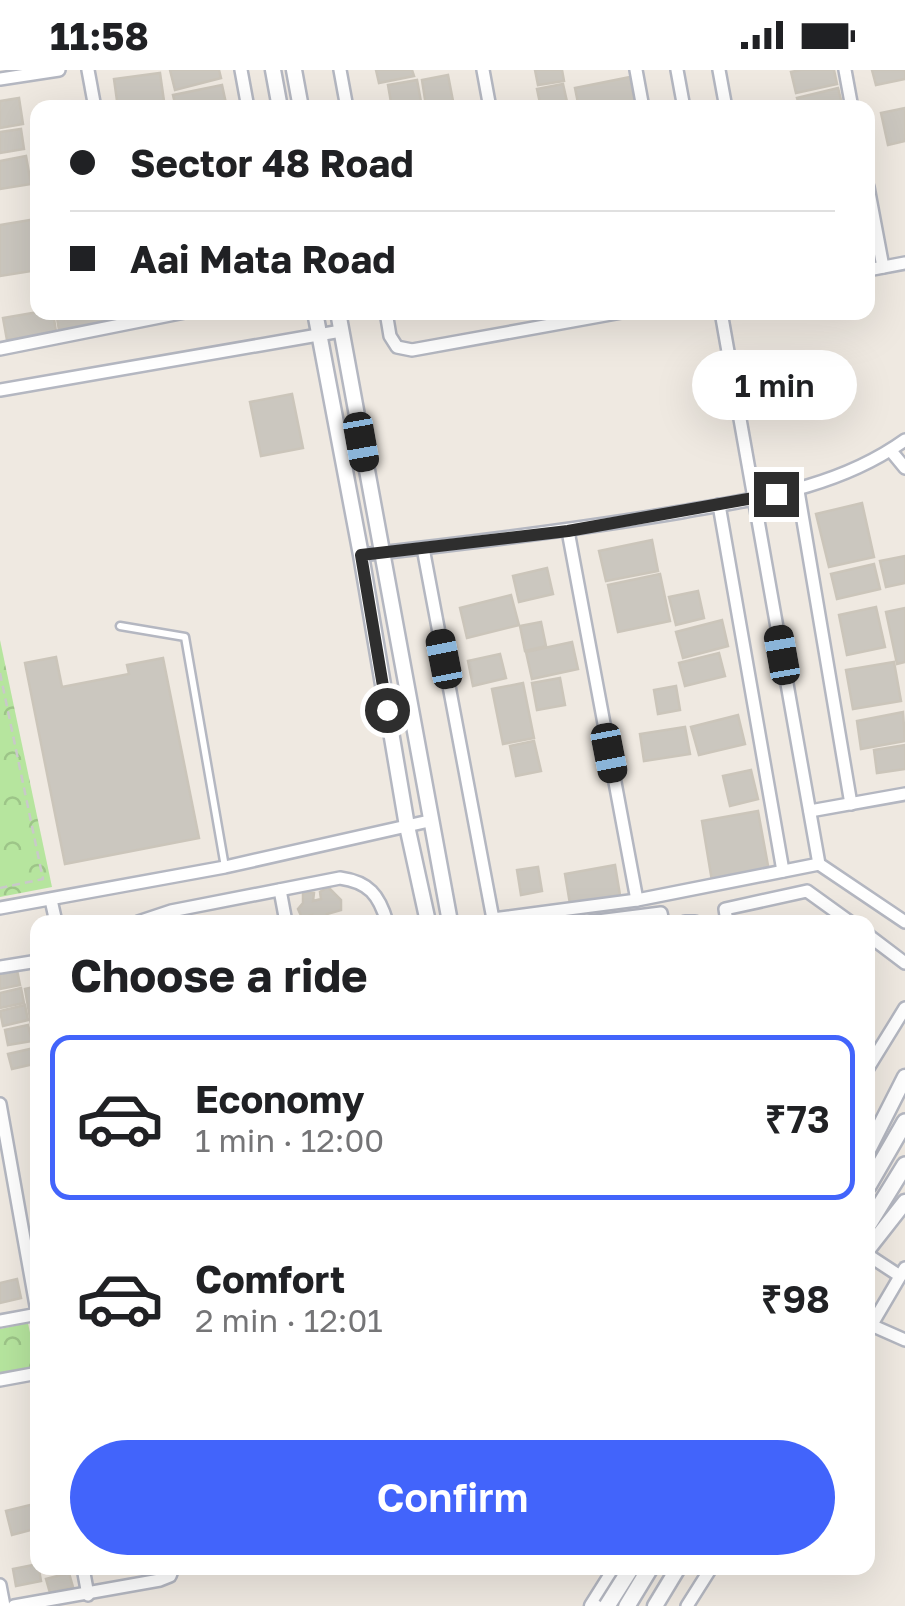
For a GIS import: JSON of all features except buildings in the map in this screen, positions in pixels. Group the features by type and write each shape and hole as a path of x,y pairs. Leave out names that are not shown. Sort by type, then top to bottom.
{"main road":[{"path":"875,1174 905,1122"},
{"path":"875,1214 905,1165"},
{"path":"607,1606 627,1575"},
{"path":"627,1606 646,1575"}],"street":[{"path":"0,79 59,70"},
{"path":"88,70 94,100"},
{"path":"241,70 247,100"},
{"path":"273,70 279,100"},
{"path":"294,70 300,100"},
{"path":"340,70 346,100"},
{"path":"483,70 489,100"},
{"path":"636,70 642,100"},
{"path":"677,70 683,100"},
{"path":"719,70 725,100"},
{"path":"845,70 851,100"},
{"path":"875,224 883,267"},
{"path":"875,269 905,264"},
{"path":"0,349 121,320"},
{"path":"317,320 406,826 426,915"},
{"path":"340,320 449,915"},
{"path":"387,320 397,347 412,350 576,320"},
{"path":"530,320 531,328"},
{"path":"722,320 819,864"},
{"path":"0,390 342,331"},
{"path":"361,555 568,531 798,491 840,476 905,440"},
{"path":"890,451 905,468"},
{"path":"798,491 851,804"},
{"path":"719,505 783,871"},
{"path":"568,531 636,900"},
{"path":"423,548 493,915"},
{"path":"810,811 905,794"},
{"path":"0,908 224,866 429,820"},
{"path":"524,915 636,900 819,864 905,922"},
{"path":"180,915 340,878 370,888 382,904 384,915"},
{"path":"280,890 285,915"},
{"path":"726,915 724,908 807,890 841,915"},
{"path":"51,900 54,915"},
{"path":"875,941 905,963"},
{"path":"0,967 30,962"},
{"path":"875,1057 905,1008"},
{"path":"875,1136 905,1077"},
{"path":"0,1104 30,1275"},
{"path":"875,1243 905,1202"},
{"path":"875,1256 902,1272 875,1318"},
{"path":"0,1321 30,1316"},
{"path":"875,1330 905,1340"},
{"path":"0,1380 30,1374"},
{"path":"84,1575 88,1595"},
{"path":"14,1606 88,1595 170,1575"},
{"path":"592,1606 612,1575"},
{"path":"621,1575 659,1605 674,1575"},
{"path":"687,1606 707,1575"},
{"path":"0,1585 4,1606"}],"lane":[{"path":"120,626 186,637 224,866"}],"path":[{"path":"0,673 44,879 0,888"}],"green space":[{"path":"0,640 52,887 0,897"},
{"path":"28,1323 30,1367 0,1373 0,1329"}],"route":[{"path":"387,710 361,555 568,531 776,494"}]}
